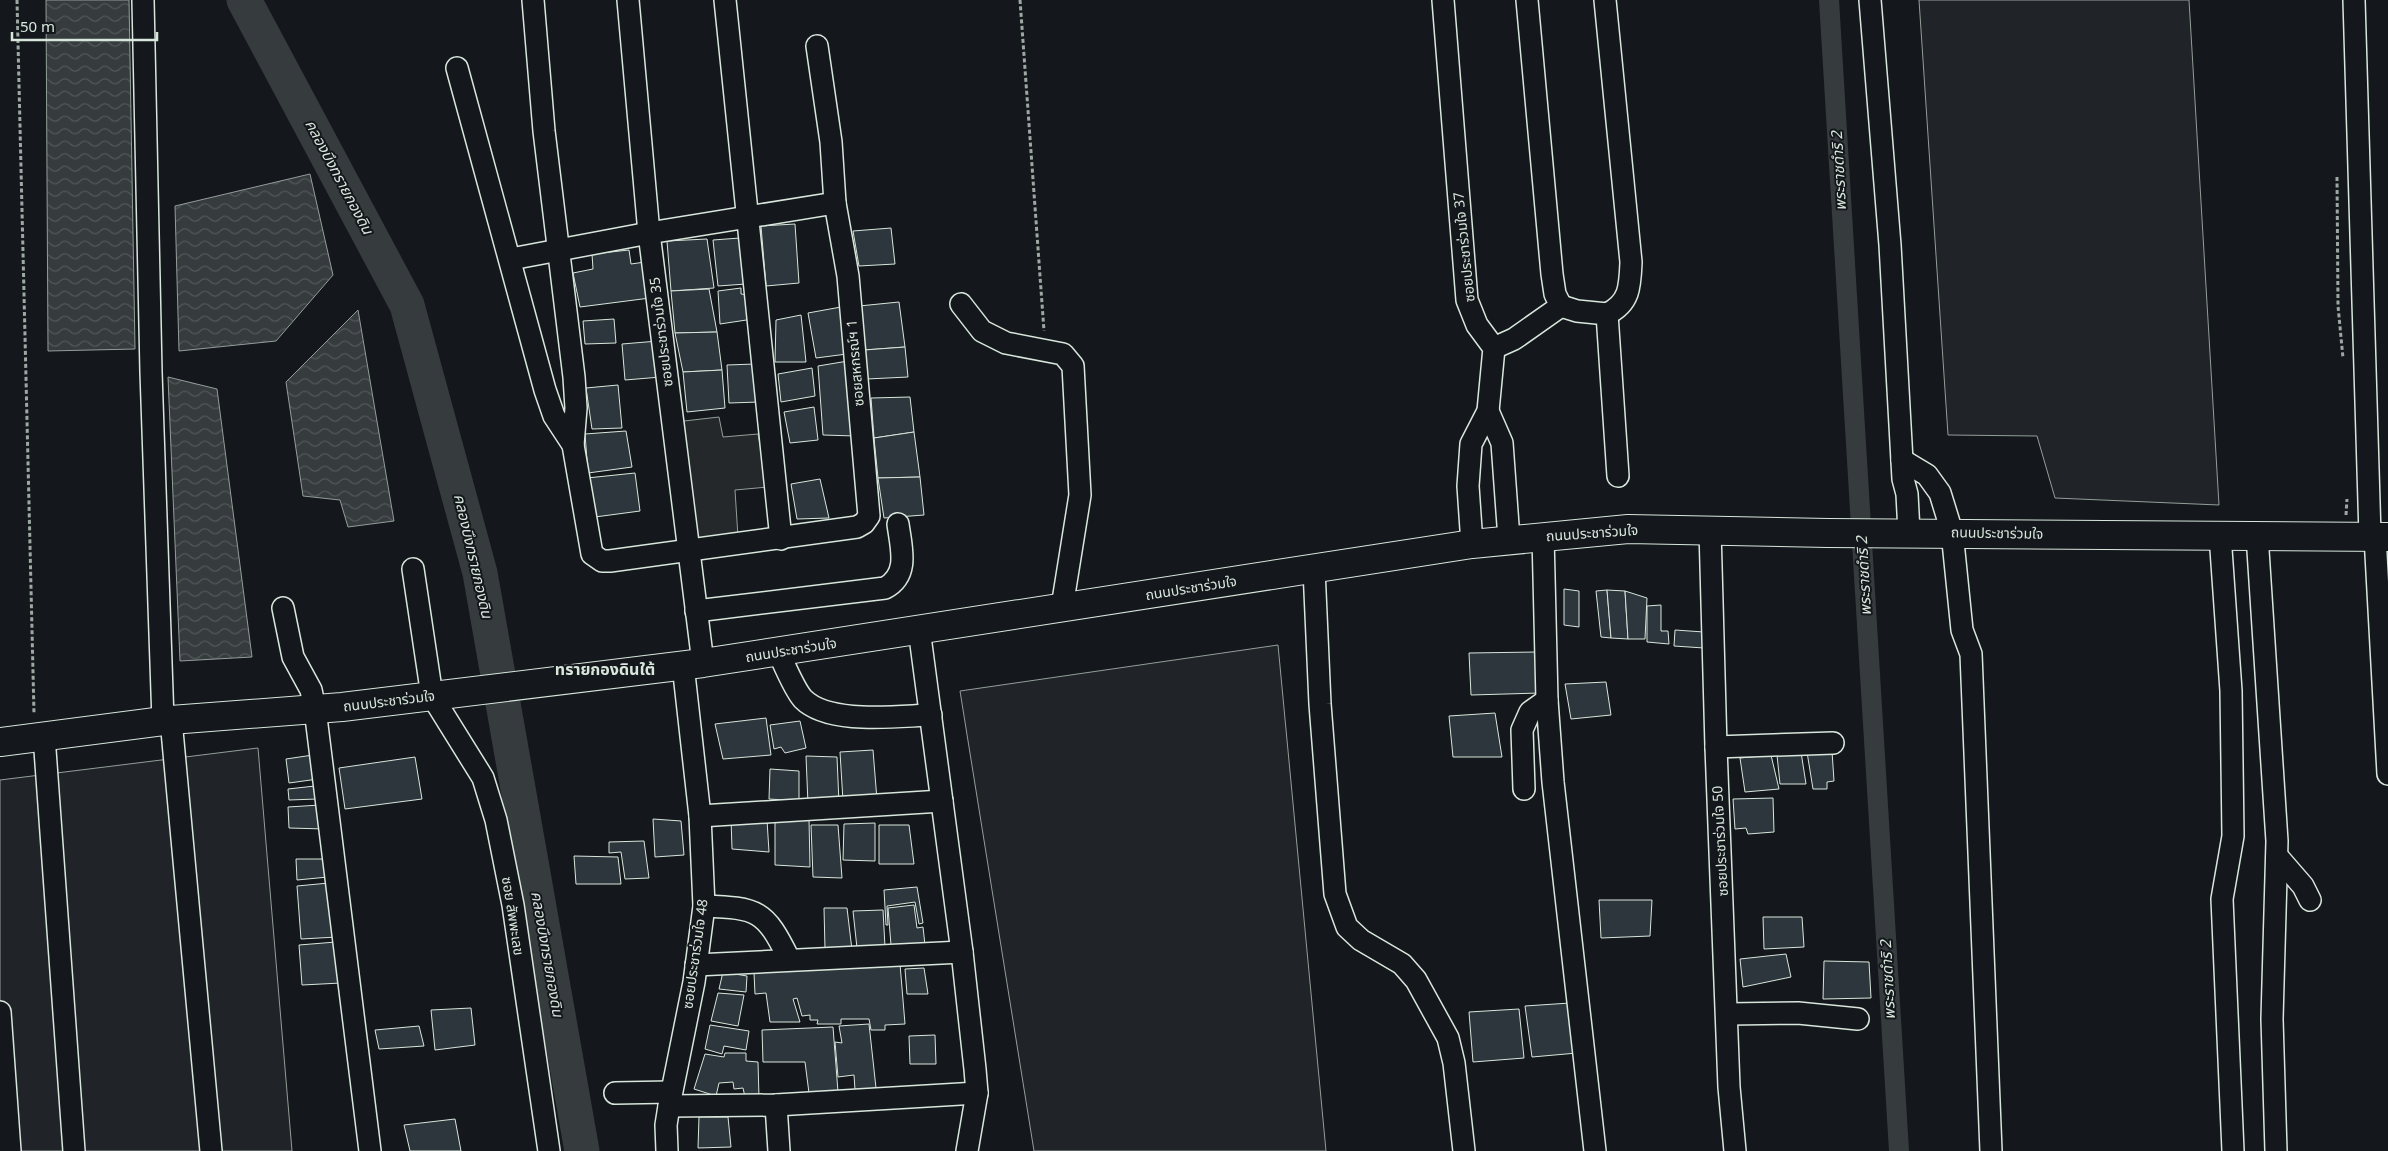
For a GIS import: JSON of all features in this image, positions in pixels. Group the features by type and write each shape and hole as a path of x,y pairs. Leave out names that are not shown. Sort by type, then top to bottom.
{"main road":[{"name":"ถนนประชาร่วมใจ","path":"0,742 167,720 315,709 693,664 1472,544 1543,536 1628,529 1828,533 1952,532 2378,536"}],"street":[{"path":"143,0 151,372 167,720 211,1151"},
{"path":"533,0 557,250 574,377 576,408 573,445 592,554 602,560 610,561 781,539 726,0"},
{"name":"ซอยประชาร่วมใจ 35","path":"628,0 649,233 696,611 693,664"},
{"name":"ซอยประชาร่วมใจ 37","path":"1443,0 1467,300 1477,325 1494,348"},
{"path":"1527,0 1555,294 1561,306 1577,311 1607,314 1616,310 1624,302 1630,289 1630,262 1605,0"},
{"path":"1870,0 1890,245 1903,479 1907,494 1901,532"},
{"path":"2354,0 2388,774"},
{"name":"ซอยสหกรณ์ฯ 1","path":"781,539 858,527 864,523 869,511 848,276 835,203 831,142 817,46"},
{"path":"457,68 511,259 545,390 554,416 573,445"},
{"path":"511,259 649,233 835,203"},
{"path":"961,304 982,331 1006,343 1046,349 1063,354 1073,366 1080,495 1062,608"},
{"path":"1472,544 1468,486 1471,444 1488,411 1494,348 1514,339 1561,306"},
{"path":"1607,314 1618,476"},
{"path":"1488,411 1502,443 1510,539"},
{"path":"1902,460 1927,475 1940,493 1952,532 1962,630 1971,654 1991,1151"},
{"path":"696,611 885,588 895,583 900,574 902,558 898,524"},
{"name":"ซอยประชาร่วมใจ 50","path":"1710,530 1729,1087 1735,1151"},
{"path":"2220,535 2231,691 2233,836 2222,899 2233,1151"},
{"path":"2256,535 2266,658 2277,856 2272,1019 2276,1151"},
{"path":"1543,536 1547,700 1563,882 1585,1054 1594,1151"},
{"path":"413,569 432,696"},
{"path":"1314,569 1320,704 1335,894 1348,927 1361,940 1402,964 1416,980 1448,1038 1454,1063 1464,1151"},
{"path":"283,608 293,657 311,690 315,709 370,1151"},
{"path":"919,630 962,952 977,1093 967,1151"},
{"path":"778,651 802,698 813,706 853,717 931,715"},
{"name":"ซอยประชาร่วมใจ 48","path":"667,1151 666,1125 696,965 704,906 693,664"},
{"name":"ซอย สัพพะเลข","path":"432,696 483,778 496,820 513,905 549,1151"},
{"path":"1524,789 1522,730 1530,712 1547,700"},
{"path":"39,737 74,1151"},
{"path":"1716,747 1833,743"},
{"path":"700,816 942,800"},
{"path":"2277,856 2303,886 2310,900"},
{"path":"704,906 741,907 756,912 768,922 790,959"},
{"path":"696,965 962,952"},
{"path":"0,1012 10,1151"},
{"path":"1728,1014 1798,1013 1858,1019"},
{"path":"615,1093 670,1099 776,1105 977,1093"},
{"path":"776,1105 779,1151"}],"path":[{"path":"17,0 39,737"},
{"path":"1020,0 1046,349"}],"shaded area":[{"path":"1919,0 2189,0 2219,505 2055,498 2037,436 1948,435"},
{"path":"719,417 723,437 758,434 768,487 735,490 738,537 696,550 684,421"},
{"path":"1278,645 1326,1151 1034,1151 960,691"},
{"path":"258,748 292,1151 0,1151 0,780"}],"water":[{"path":"46,0 129,0 135,349 48,351"},
{"path":"310,174 333,275 276,341 179,351 175,206"},
{"path":"358,310 394,521 348,527 340,500 303,496 286,382"},
{"path":"168,377 217,389 252,657 180,661"}],"building":[{"path":"795,224 799,283 766,286 761,226"},
{"path":"891,228 895,264 859,266 853,231"},
{"path":"740,238 746,284 718,286 713,240"},
{"path":"707,239 714,288 671,291 667,241"},
{"path":"629,250 631,264 645,262 650,298 580,307 573,273 593,269 592,254"},
{"path":"741,288 741,294 749,295 753,319 720,324 718,291"},
{"path":"709,289 717,332 675,333 671,291"},
{"path":"899,302 905,347 864,350 859,306"},
{"path":"841,307 847,354 816,358 808,313"},
{"path":"801,315 806,362 775,362 776,320"},
{"path":"614,319 616,343 585,344 583,321"},
{"path":"717,332 722,370 683,372 675,333"},
{"path":"658,341 661,377 625,380 622,344"},
{"path":"905,347 908,377 867,379 864,350"},
{"path":"848,361 855,436 823,435 818,366"},
{"path":"755,364 759,402 729,403 727,365"},
{"path":"812,368 815,396 781,402 778,374"},
{"path":"722,370 725,408 687,412 683,372"},
{"path":"618,385 622,428 592,429 586,388"},
{"path":"910,397 914,432 874,438 871,398"},
{"path":"814,407 818,440 790,443 784,412"},
{"path":"626,431 632,467 588,473 585,434"},
{"path":"914,432 920,477 878,478 874,438"},
{"path":"635,473 640,511 595,517 587,478"},
{"path":"920,477 924,515 884,518 878,478"},
{"path":"820,479 829,518 797,519 791,484"},
{"path":"1564,589 1579,591 1579,627 1564,625"},
{"path":"1607,590 1611,638 1601,637 1596,591"},
{"path":"1607,590 1625,591 1628,639 1611,638"},
{"path":"1625,591 1647,598 1645,639 1628,639"},
{"path":"1661,605 1661,631 1668,631 1669,644 1647,642 1647,606"},
{"path":"1675,630 1704,632 1704,648 1674,646"},
{"path":"1537,652 1540,693 1471,695 1469,653"},
{"path":"1606,682 1611,715 1571,719 1565,684"},
{"path":"1495,713 1502,757 1453,757 1449,716"},
{"path":"766,718 771,755 723,759 715,724"},
{"path":"800,721 806,748 785,753 781,747 774,749 770,725"},
{"path":"873,750 877,800 843,801 840,752"},
{"path":"1832,751 1834,781 1827,782 1827,789 1813,789 1807,752"},
{"path":"1801,752 1806,784 1780,784 1777,755"},
{"path":"313,755 318,779 289,783 286,759"},
{"path":"1771,755 1779,789 1745,792 1740,758"},
{"path":"806,756 837,757 839,803 808,804"},
{"path":"415,757 422,799 345,809 339,768"},
{"path":"770,769 799,771 799,801 769,799"},
{"path":"315,786 317,799 289,800 288,789"},
{"path":"1773,798 1774,832 1748,834 1746,828 1735,829 1733,799"},
{"path":"320,805 325,829 289,828 288,807"},
{"path":"653,819 681,821 684,855 655,857"},
{"path":"731,819 767,820 769,852 732,849"},
{"path":"775,819 809,819 810,867 775,865"},
{"path":"875,823 875,861 843,860 844,824"},
{"path":"811,825 838,825 842,878 813,877"},
{"path":"879,825 909,825 914,864 879,864"},
{"path":"644,841 649,878 625,879 621,852 609,853 609,842"},
{"path":"574,856 618,857 621,884 576,884"},
{"path":"296,859 326,859 328,877 297,880"},
{"path":"329,883 337,937 301,939 297,886"},
{"path":"917,887 923,923 919,924 915,902 887,906 888,925 886,925 884,890"},
{"path":"1599,900 1652,900 1650,936 1601,938"},
{"path":"914,905 917,928 923,927 925,945 891,945 888,908"},
{"path":"824,908 847,908 852,950 825,949"},
{"path":"883,910 885,947 857,948 853,911"},
{"path":"1763,917 1802,917 1804,947 1764,949"},
{"path":"336,942 341,983 302,985 299,945"},
{"path":"1786,954 1791,977 1743,987 1740,959"},
{"path":"1824,961 1869,962 1871,998 1823,999"},
{"path":"900,964 905,1024 885,1025 885,1030 871,1030 869,1019 841,1019 841,1024 817,1024 818,1020 810,1020 810,1015 802,1016 797,998 793,999 800,1022 770,1022 766,993 755,994 754,973"},
{"path":"924,968 928,994 907,994 905,969"},
{"path":"723,972 747,976 746,992 719,989"},
{"path":"718,993 744,995 738,1026 711,1021"},
{"path":"1570,1003 1577,1053 1532,1057 1525,1006"},
{"path":"471,1008 475,1045 435,1050 431,1010"},
{"path":"1519,1009 1524,1058 1473,1062 1469,1012"},
{"path":"869,1024 876,1088 855,1090 854,1075 838,1077 835,1042 842,1043 839,1026"},
{"path":"710,1025 749,1031 746,1050 724,1046 722,1054 705,1049"},
{"path":"419,1026 424,1046 379,1049 375,1030"},
{"path":"833,1027 838,1092 809,1093 805,1062 763,1062 762,1030"},
{"path":"935,1035 936,1064 910,1064 909,1036"},
{"path":"725,1053 746,1053 746,1061 758,1062 759,1098 745,1097 743,1088 734,1089 733,1082 719,1083 716,1096 694,1089 705,1054 724,1057"},
{"path":"699,1117 728,1117 731,1147 698,1148"},
{"path":"455,1119 461,1151 410,1151 404,1125"}],"waterway":[{"name":"คลองบึงทรายกองดิน","path":"244,0 407,305 480,573 582,1151"},
{"name":"พระราชดำริ 2","path":"1829,0 1899,1151"}],"district":[{"name":"ทรายกองดินใต้","path":"605,669"}]}
